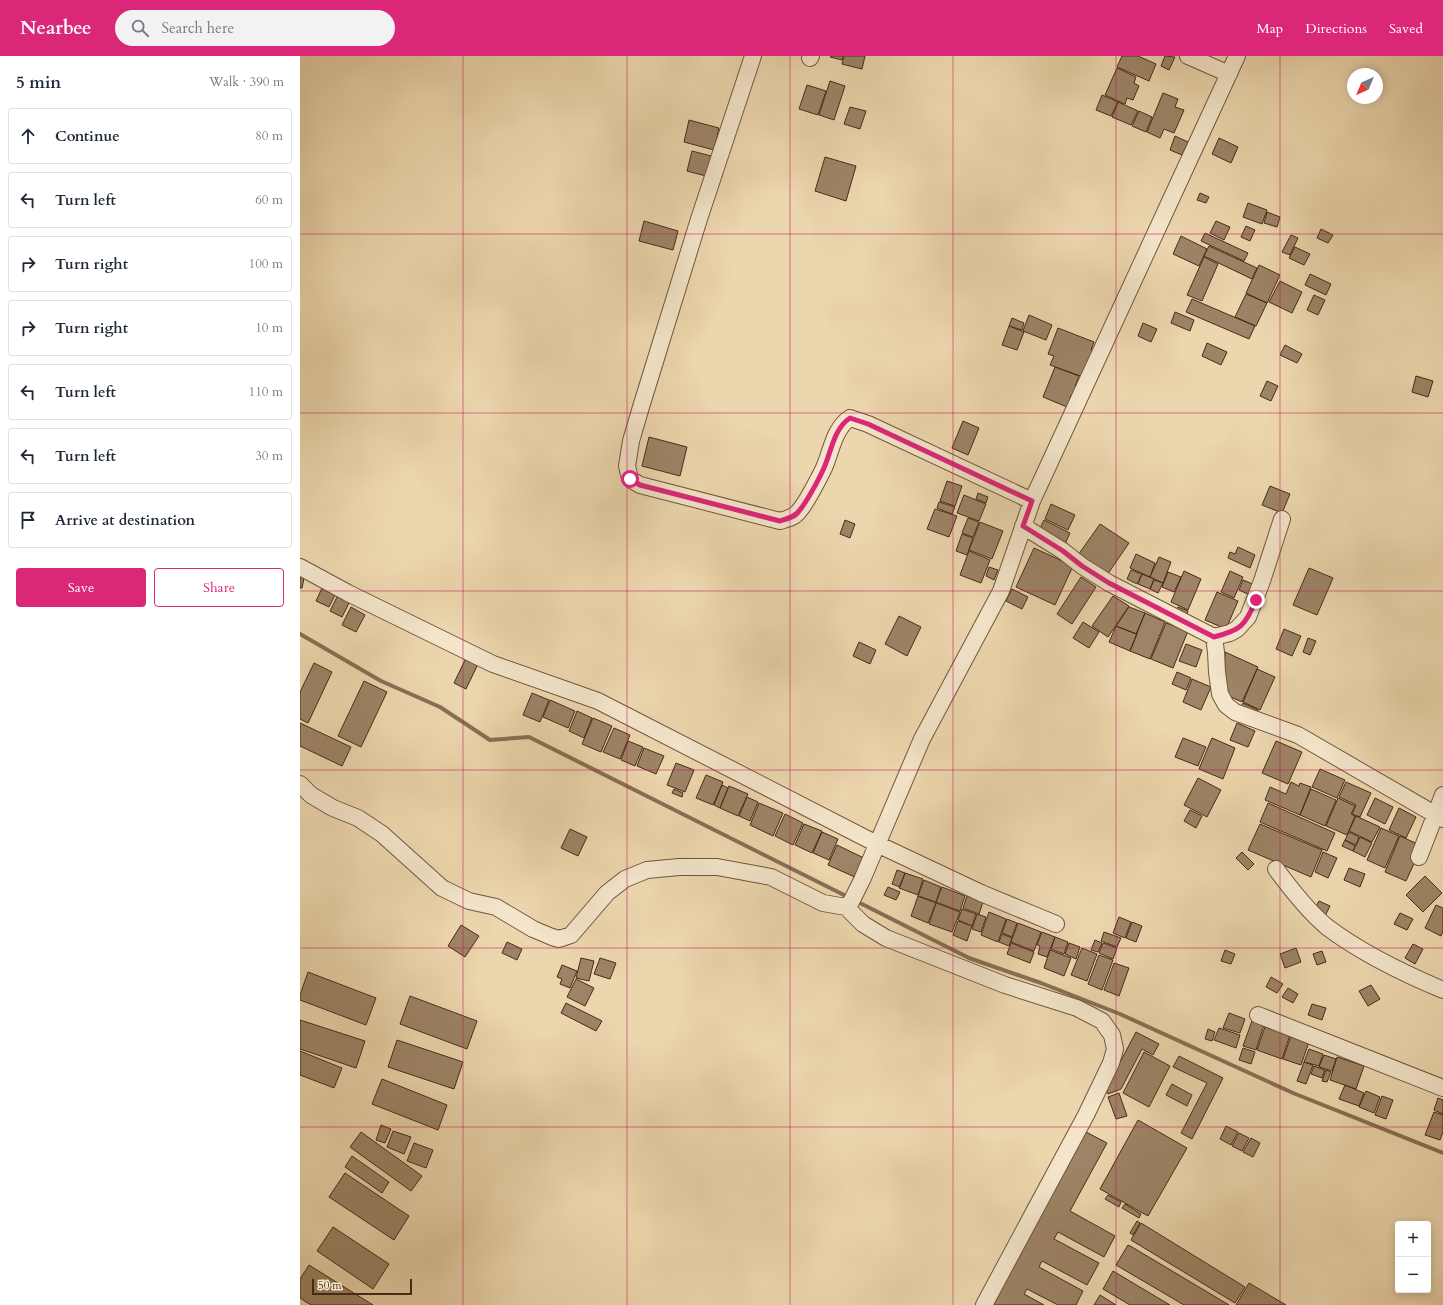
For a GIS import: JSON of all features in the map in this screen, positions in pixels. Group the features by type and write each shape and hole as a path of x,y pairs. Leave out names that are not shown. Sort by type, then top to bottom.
{"street":[{"path":"753,56 699,219 631,442 627,466 630,479 640,485 708,503 780,521 789,519 799,512 823,470 840,428 845,421 850,418 868,424 1032,501"},
{"path":"1188,56 1229,74"},
{"path":"849,905 862,880 922,739 1001,591 1032,501 1237,56"},
{"path":"1023,526 1063,551 1082,566 1109,583 1214,637 1230,633 1241,626 1248,617 1262,581 1282,519"},
{"path":"300,567 348,593 493,664 598,701 877,844 981,893 1056,924"},
{"path":"1214,637 1220,694 1226,705 1235,712 1298,735 1439,817"},
{"path":"300,784 311,795 333,808 358,818 382,834 442,888 469,901 496,907 533,929 552,937 559,939 571,935 607,894 625,879 647,870 679,866 718,866 771,877 823,903 849,905 863,924 886,938 1005,985 1078,1008 1102,1021 1112,1035 1115,1050 1111,1063 1086,1115 984,1305"},
{"path":"1419,857 1439,817 1443,795"},
{"path":"1276,869 1292,891 1326,926 1388,964 1443,990"},
{"path":"1258,1015 1443,1088"}],"building":[{"path":"843,56 842,60 830,57"},
{"path":"844,56 865,56 862,69 842,64"},
{"path":"1122,56 1138,56 1156,64 1149,81 1117,67"},
{"path":"1165,56 1175,57 1169,70 1161,66"},
{"path":"1117,68 1136,77 1134,83 1139,86 1133,100 1127,98 1125,104 1105,95"},
{"path":"830,81 845,86 834,120 819,115"},
{"path":"807,85 826,91 818,115 799,109"},
{"path":"1163,93 1178,99 1175,107 1184,110 1174,133 1164,129 1160,138 1147,132"},
{"path":"1102,95 1118,102 1111,116 1096,110"},
{"path":"1118,102 1138,111 1131,125 1112,117"},
{"path":"850,107 866,111 860,129 844,124"},
{"path":"1139,111 1152,117 1146,132 1132,126"},
{"path":"689,120 719,128 714,150 684,142"},
{"path":"1175,136 1188,142 1182,155 1170,150"},
{"path":"1219,138 1238,147 1231,163 1212,154"},
{"path":"692,151 711,156 706,176 687,171"},
{"path":"825,157 856,166 846,201 815,191"},
{"path":"1200,193 1209,197 1206,203 1197,200"},
{"path":"1248,203 1267,210 1262,224 1243,217"},
{"path":"1267,212 1280,217 1277,227 1264,223"},
{"path":"644,221 678,231 673,250 639,241"},
{"path":"1216,221 1230,227 1224,240 1210,233"},
{"path":"1246,226 1255,230 1250,241 1241,237"},
{"path":"1321,229 1333,235 1328,243 1317,238"},
{"path":"1205,233 1248,253 1244,261 1201,241"},
{"path":"1291,235 1298,238 1290,255 1282,252"},
{"path":"1181,236 1207,249 1199,266 1173,254"},
{"path":"1209,246 1257,268 1252,279 1204,256"},
{"path":"1295,247 1310,254 1304,265 1289,258"},
{"path":"1204,257 1218,264 1202,301 1187,295"},
{"path":"1259,265 1280,275 1267,303 1246,293"},
{"path":"1310,274 1331,284 1326,295 1305,285"},
{"path":"1280,281 1302,292 1292,313 1269,302"},
{"path":"1246,294 1267,303 1256,326 1235,317"},
{"path":"1314,295 1325,300 1318,315 1307,310"},
{"path":"1192,299 1255,326 1249,339 1186,312"},
{"path":"1175,312 1194,320 1190,331 1171,323"},
{"path":"1029,315 1052,325 1046,340 1023,331"},
{"path":"1012,318 1024,323 1022,330 1009,326"},
{"path":"1143,323 1157,329 1151,342 1138,336"},
{"path":"1009,326 1024,332 1017,350 1002,345"},
{"path":"1058,328 1094,342 1091,350 1098,353 1083,377 1050,365 1054,356 1048,354"},
{"path":"1207,343 1227,352 1221,365 1202,356"},
{"path":"1285,345 1302,354 1297,363 1280,355"},
{"path":"1055,367 1079,376 1075,386 1083,389 1079,398 1071,395 1067,407 1043,397"},
{"path":"1416,376 1433,381 1428,397 1412,392"},
{"path":"1267,381 1278,386 1271,401 1260,396"},
{"path":"963,421 979,428 968,455 952,448"},
{"path":"649,437 687,447 680,476 642,466"},
{"path":"947,481 962,486 955,506 940,501"},
{"path":"1270,486 1290,494 1282,513 1262,505"},
{"path":"978,493 988,497 986,503 976,499"},
{"path":"964,495 986,504 979,521 957,513"},
{"path":"939,502 955,507 952,514 937,508"},
{"path":"1051,504 1075,515 1068,530 1045,519"},
{"path":"935,509 957,516 949,537 927,529"},
{"path":"968,518 979,522 973,537 962,533"},
{"path":"845,520 855,524 850,538 840,534"},
{"path":"1044,520 1070,533 1065,544 1038,532"},
{"path":"980,522 1003,531 992,559 969,550"},
{"path":"1100,524 1129,543 1105,578 1076,558"},
{"path":"962,534 973,538 967,555 956,551"},
{"path":"1238,547 1255,555 1250,568 1228,558 1230,552 1235,554"},
{"path":"1034,548 1073,566 1055,605 1016,587"},
{"path":"969,551 990,560 981,583 960,575"},
{"path":"1136,554 1155,563 1150,577 1130,568"},
{"path":"1159,557 1171,562 1163,583 1150,577"},
{"path":"989,567 998,570 994,580 986,576"},
{"path":"1309,568 1333,578 1317,615 1293,605"},
{"path":"1131,570 1142,574 1137,584 1127,579"},
{"path":"1184,571 1201,579 1188,610 1171,602"},
{"path":"1230,571 1243,577 1234,598 1221,592"},
{"path":"1168,572 1181,577 1174,592 1162,587"},
{"path":"1142,574 1154,579 1150,589 1138,584"},
{"path":"300,577 304,578 302,588 300,588"},
{"path":"1081,577 1096,587 1072,624 1057,614"},
{"path":"1154,580 1163,583 1158,593 1150,589"},
{"path":"1243,580 1255,585 1250,595 1239,590"},
{"path":"323,586 336,593 329,607 316,601"},
{"path":"1012,589 1028,597 1022,609 1006,601"},
{"path":"1217,592 1238,601 1226,629 1205,620"},
{"path":"339,593 351,599 342,617 330,611"},
{"path":"1113,596 1129,606 1108,637 1092,626"},
{"path":"351,607 365,615 356,632 342,625"},
{"path":"1129,607 1145,613 1136,634 1116,626"},
{"path":"1178,607 1188,611 1185,619 1175,614"},
{"path":"1145,613 1165,622 1150,659 1130,651"},
{"path":"899,616 921,627 907,656 885,644"},
{"path":"1083,622 1099,632 1089,648 1073,638"},
{"path":"1166,623 1188,631 1173,668 1151,659"},
{"path":"1116,626 1137,634 1130,651 1109,642"},
{"path":"1284,629 1301,636 1292,656 1276,649"},
{"path":"1308,638 1316,641 1310,655 1303,652"},
{"path":"859,642 876,650 870,664 853,656"},
{"path":"1186,644 1202,650 1196,667 1179,661"},
{"path":"1225,652 1258,667 1242,702 1224,694"},
{"path":"466,658 478,664 466,689 454,683"},
{"path":"314,663 332,672 308,723 300,719 300,692"},
{"path":"1257,669 1275,677 1260,710 1243,702"},
{"path":"1177,672 1191,678 1186,690 1172,684"},
{"path":"1192,679 1211,687 1201,710 1183,702"},
{"path":"364,681 387,692 361,747 338,736"},
{"path":"532,693 549,700 540,722 523,715"},
{"path":"550,700 575,711 568,728 543,717"},
{"path":"1243,703 1258,710 1254,719 1239,712"},
{"path":"577,711 592,718 584,738 569,731"},
{"path":"593,718 612,726 601,752 582,744"},
{"path":"300,723 351,747 342,766 300,746"},
{"path":"1237,723 1255,731 1248,747 1230,740"},
{"path":"614,728 630,735 620,759 603,752"},
{"path":"1183,738 1206,747 1198,766 1175,757"},
{"path":"1212,738 1235,748 1223,779 1199,769"},
{"path":"628,741 643,747 635,766 621,760"},
{"path":"1276,741 1302,752 1288,784 1262,773"},
{"path":"644,748 664,756 656,774 637,766"},
{"path":"676,763 694,770 685,792 667,785"},
{"path":"1320,769 1345,780 1337,798 1312,787"},
{"path":"706,775 723,782 713,805 696,798"},
{"path":"1198,778 1221,790 1207,817 1184,805"},
{"path":"1291,782 1299,786 1300,783 1311,787 1300,815 1265,800 1270,787 1286,794"},
{"path":"1346,782 1371,793 1360,817 1352,814 1356,805 1339,797"},
{"path":"722,785 728,788 720,808 714,805"},
{"path":"729,786 748,794 738,816 720,808"},
{"path":"674,789 683,793 682,797 672,793"},
{"path":"1311,789 1336,800 1325,826 1300,815"},
{"path":"747,797 758,802 750,821 739,816"},
{"path":"1338,798 1355,806 1351,814 1355,816 1347,835 1326,826"},
{"path":"1375,798 1393,807 1385,824 1367,815"},
{"path":"759,803 783,813 773,836 750,825"},
{"path":"1268,803 1335,833 1327,851 1260,822"},
{"path":"1399,808 1416,817 1406,838 1389,830"},
{"path":"1190,810 1202,816 1196,828 1184,821"},
{"path":"785,814 803,823 793,845 775,836"},
{"path":"1356,816 1380,827 1372,842 1349,831"},
{"path":"804,824 822,831 812,853 795,845"},
{"path":"1260,824 1322,850 1311,877 1248,850"},
{"path":"1381,828 1399,836 1385,868 1367,860"},
{"path":"570,829 587,837 578,856 561,848"},
{"path":"822,832 838,839 829,860 813,853"},
{"path":"1349,832 1359,837 1356,845 1345,840"},
{"path":"1400,836 1422,846 1406,881 1385,872"},
{"path":"1360,837 1372,843 1365,857 1353,851"},
{"path":"1345,840 1355,846 1353,851 1342,846"},
{"path":"837,845 866,859 857,878 828,865"},
{"path":"1242,852 1254,864 1248,870 1236,858"},
{"path":"1323,852 1337,858 1328,878 1315,872"},
{"path":"1349,868 1365,874 1360,887 1344,880"},
{"path":"897,870 905,873 900,887 892,884"},
{"path":"905,873 923,879 918,895 899,888"},
{"path":"1425,876 1442,893 1423,912 1406,895"},
{"path":"924,880 941,887 936,902 918,896"},
{"path":"888,887 900,892 896,900 884,895"},
{"path":"942,887 965,896 960,911 936,902"},
{"path":"918,896 936,903 928,923 911,916"},
{"path":"967,896 983,902 979,914 963,908"},
{"path":"1319,901 1330,906 1325,916 1314,910"},
{"path":"936,903 960,912 952,932 929,924"},
{"path":"1436,905 1443,908 1443,931 1441,936 1425,928"},
{"path":"962,909 976,914 972,926 958,920"},
{"path":"989,912 1006,919 998,942 981,935"},
{"path":"1400,913 1413,919 1407,930 1394,924"},
{"path":"977,914 986,917 981,932 972,929"},
{"path":"1119,917 1131,922 1125,938 1113,933"},
{"path":"1007,919 1017,923 1012,937 1002,933"},
{"path":"958,921 972,926 967,941 953,935"},
{"path":"1132,922 1142,926 1136,942 1126,938"},
{"path":"1018,923 1041,932 1034,951 1011,942"},
{"path":"461,925 479,936 465,957 448,946"},
{"path":"1042,932 1055,937 1047,957 1038,954 1040,946 1037,945"},
{"path":"1104,932 1121,938 1117,947 1101,941"},
{"path":"1002,934 1012,938 1009,946 999,942"},
{"path":"1055,937 1068,942 1064,954 1051,949"},
{"path":"1095,940 1102,943 1098,952 1091,950"},
{"path":"507,942 522,949 517,960 502,953"},
{"path":"1011,943 1034,952 1030,963 1007,954"},
{"path":"1069,943 1080,947 1076,959 1065,954"},
{"path":"1103,943 1117,948 1113,959 1099,953"},
{"path":"1413,944 1423,949 1415,964 1405,958"},
{"path":"1082,948 1097,954 1087,981 1071,975"},
{"path":"1296,948 1301,962 1285,968 1280,954"},
{"path":"1050,950 1071,958 1064,976 1044,968"},
{"path":"1225,950 1235,954 1231,964 1221,961"},
{"path":"1322,951 1326,962 1317,965 1313,954"},
{"path":"1099,955 1113,960 1102,990 1088,984"},
{"path":"581,958 594,961 589,981 576,978"},
{"path":"600,958 616,963 610,979 594,974"},
{"path":"1114,963 1129,968 1119,996 1104,990"},
{"path":"562,965 577,971 570,988 560,984 562,979 557,977"},
{"path":"308,972 376,998 366,1025 300,1000 300,995"},
{"path":"1271,977 1283,984 1277,993 1266,987"},
{"path":"576,979 594,988 585,1006 567,997"},
{"path":"1371,985 1380,999 1368,1006 1359,991"},
{"path":"1288,988 1298,994 1293,1003 1282,997"},
{"path":"410,996 477,1021 467,1049 400,1024"},
{"path":"566,1003 602,1021 596,1031 561,1013"},
{"path":"1312,1004 1326,1008 1322,1020 1308,1015"},
{"path":"1229,1013 1245,1019 1240,1033 1223,1028"},
{"path":"300,1020 365,1041 356,1068 300,1049"},
{"path":"1252,1021 1264,1025 1256,1050 1243,1046"},
{"path":"1265,1027 1290,1035 1282,1059 1257,1050"},
{"path":"1219,1028 1240,1035 1236,1048 1214,1040"},
{"path":"1208,1029 1215,1032 1212,1041 1205,1039"},
{"path":"1136,1032 1159,1044 1153,1055 1142,1049 1121,1089 1108,1094 1106,1089"},
{"path":"1291,1036 1309,1042 1301,1065 1283,1059"},
{"path":"397,1040 463,1062 454,1089 388,1067"},
{"path":"1243,1048 1255,1052 1251,1064 1239,1060"},
{"path":"1309,1049 1323,1054 1319,1066 1304,1062"},
{"path":"300,1051 342,1068 334,1088 300,1075"},
{"path":"1144,1052 1170,1066 1149,1107 1123,1093"},
{"path":"1324,1055 1336,1059 1332,1071 1319,1067"},
{"path":"1179,1056 1223,1078 1192,1139 1181,1133 1207,1083 1173,1067"},
{"path":"1337,1057 1364,1066 1356,1089 1330,1080"},
{"path":"1304,1062 1313,1065 1306,1084 1297,1081"},
{"path":"1314,1066 1325,1070 1322,1078 1311,1074"},
{"path":"1326,1070 1331,1072 1327,1082 1322,1081"},
{"path":"382,1079 447,1105 438,1130 372,1104"},
{"path":"1172,1084 1192,1095 1187,1106 1166,1095"},
{"path":"1345,1085 1364,1093 1359,1106 1339,1099"},
{"path":"1366,1091 1380,1097 1374,1113 1359,1107"},
{"path":"1119,1093 1127,1116 1116,1119 1108,1097"},
{"path":"1382,1096 1393,1100 1386,1119 1375,1115"},
{"path":"1438,1098 1443,1100 1443,1114 1434,1110"},
{"path":"1434,1112 1443,1115 1443,1132 1440,1140 1425,1135"},
{"path":"1138,1120 1187,1148 1148,1216 1100,1189"},
{"path":"381,1125 391,1129 385,1143 376,1140"},
{"path":"1226,1126 1238,1132 1231,1145 1220,1139"},
{"path":"393,1131 411,1137 404,1154 387,1147"},
{"path":"361,1132 422,1176 411,1191 350,1147"},
{"path":"1086,1132 1107,1143 1070,1211 1115,1236 1104,1257 1058,1232 1054,1239 1099,1263 1087,1285 1042,1261 1039,1267 1083,1291 1076,1305 1058,1305 1027,1289 1024,1294 1044,1305 993,1305"},
{"path":"1239,1133 1249,1138 1242,1151 1232,1146"},
{"path":"1251,1138 1260,1143 1253,1157 1243,1152"},
{"path":"414,1143 433,1150 426,1168 407,1161"},
{"path":"352,1156 389,1182 382,1193 345,1167"},
{"path":"345,1173 409,1216 394,1240 329,1197"},
{"path":"1108,1195 1121,1202 1119,1207 1105,1199"},
{"path":"1125,1204 1141,1214 1139,1218 1122,1208"},
{"path":"1137,1221 1140,1223 1133,1235 1130,1233"},
{"path":"1141,1223 1245,1287 1235,1303 1131,1240"},
{"path":"333,1227 389,1264 373,1289 317,1251"},
{"path":"1128,1245 1229,1305 1184,1305 1116,1265"},
{"path":"309,1265 373,1305 311,1305 300,1298 300,1279"},
{"path":"1113,1271 1170,1305 1130,1305 1103,1289"},
{"path":"1249,1283 1286,1305 1236,1305"},
{"path":"1100,1295 1116,1305 1094,1305"}],"waterway":[{"path":"300,634 381,681 440,707 490,740 529,737 850,898"},
{"path":"856,901 969,958 1041,983 1120,1014 1293,1093 1443,1153"}],"route":[{"path":"630,479 640,485 708,503 780,521 789,519 799,512 823,470 840,428 845,421 850,418 868,424 1032,501 1023,526 1063,551 1082,566 1109,583 1149,602 1214,637 1230,633 1244,623 1256,600"}]}
